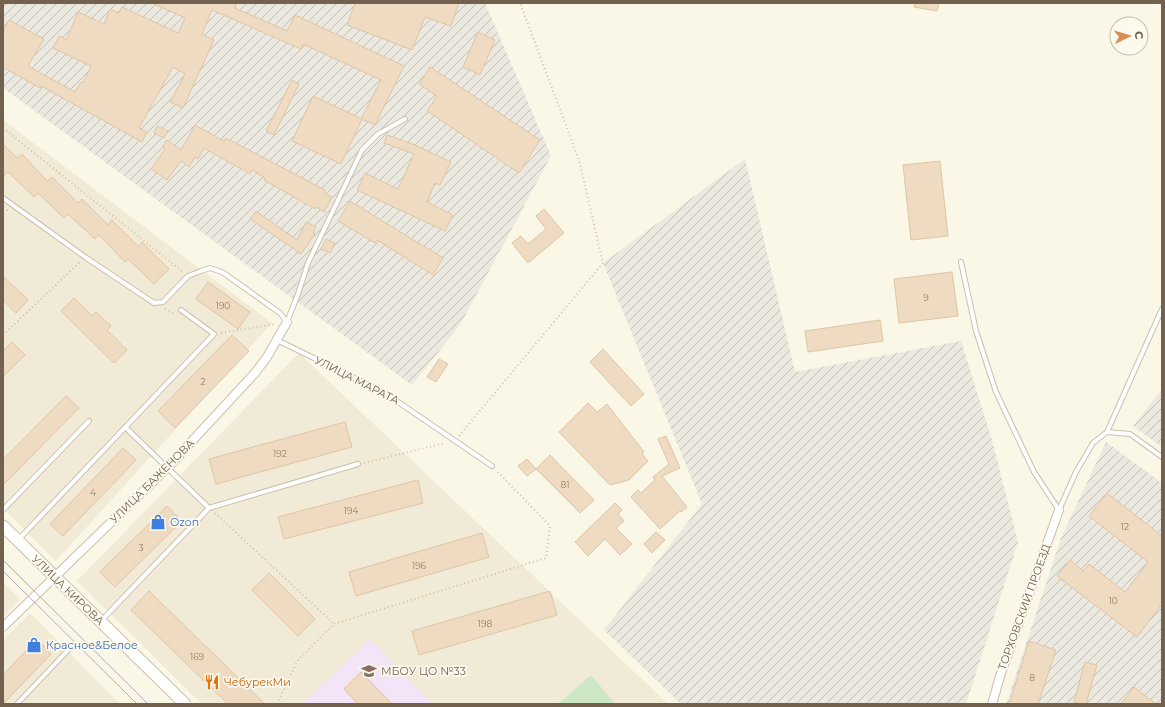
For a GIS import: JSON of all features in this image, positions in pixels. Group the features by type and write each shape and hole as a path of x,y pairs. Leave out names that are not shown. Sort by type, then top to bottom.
{"street":[{"name":"УЛИЦА БАЖЕНОВА","path":"3,627 168,467 255,373 278,340 287,322"},
{"name":"ТОРХОВСКИЙ ПРОЕЗД","path":"992,704 1006,659 1059,510"},
{"name":"УЛИЦА КИРОВА","path":"3,526 185,704"}],"lane":[{"path":"287,322 308,263 362,150 378,134 405,118"},
{"path":"3,198 85,258 154,303 163,302 188,276 210,268 222,272 280,313 287,322"},
{"path":"962,262 976,331 996,392 1034,472 1059,510"},
{"path":"1059,510 1076,472 1092,443 1107,432 1162,309"},
{"path":"18,540 214,334 181,310"},
{"name":"УЛИЦА МАРАТА","path":"278,340 385,393 492,466"},
{"path":"3,510 89,422"},
{"path":"126,427 210,508"},
{"path":"1107,432 1130,434 1162,457"},
{"path":"101,622 210,508 358,464"},
{"path":"17,704 70,648"}],"path":[{"path":"358,464 456,440 603,262 580,160 520,3"},
{"path":"3,128 188,276"},
{"path":"3,335 85,258"},
{"path":"154,303 175,314 181,310"},
{"path":"214,334 287,322"},
{"path":"277,704 298,660 334,624 546,558 550,526 492,466"},
{"path":"210,508 334,624"}],"shaded area":[{"path":"3,3 485,3 551,156 460,325 412,385 3,88"},
{"path":"3,120 272,323 56,561 3,508"},
{"path":"745,159 795,372 961,341 992,440 1018,542 966,704 681,704 604,630 702,504 603,263"},
{"path":"299,353 668,704 202,704 77,581"},
{"path":"1162,389 1162,447 1133,426"},
{"path":"1106,442 1162,483 1162,704 1006,704 1061,538"},
{"path":"3,582 20,599 3,617"},
{"path":"30,613 120,704 3,704 3,640"},
{"name":"МБОУ ЦО №33","path":"370,639 432,704 302,704"}],"green space":[{"path":"591,675 615,704 558,704"}],"building":[{"path":"152,3 237,3 235,8 287,31 295,15 404,66 375,125 361,119 381,80 303,44 301,49 212,10 202,34 214,40 183,108 170,102 185,74 173,67 139,128 147,132 142,142 41,86 40,88 3,67 3,31 9,20 44,39 28,66 75,92 81,82 83,83 91,66 53,48 59,36 66,40 78,12 104,24 110,9 119,13 122,7 178,33 185,18"},
{"path":"355,3 459,3 451,26 425,17 412,50 347,25"},
{"path":"915,3 939,3 937,11 914,7"},
{"path":"478,32 495,40 480,75 463,67"},
{"path":"430,67 540,140 519,173 427,111 437,96 419,84"},
{"path":"292,80 299,84 274,135 266,131"},
{"path":"313,96 362,119 341,164 292,141"},
{"path":"195,125 224,141 226,138 325,190 324,193 332,197 324,212 316,207 315,209 264,180 265,178 252,170 250,174 204,148 198,159 195,157 189,167 181,161 167,180 151,169 165,149 162,147 167,140 181,150"},
{"path":"157,126 168,131 164,138 154,133"},
{"path":"387,135 415,145 451,162 440,185 435,183 427,202 453,215 445,231 357,190 365,173 398,189 414,154 384,143"},
{"path":"3,144 17,158 22,154 47,181 52,177 78,203 82,199 108,225 112,220 138,246 142,242 169,269 154,284 128,259 125,262 99,235 95,239 68,214 64,218 38,193 34,197 8,172 3,177"},
{"path":"940,161 948,236 911,240 903,165"},
{"path":"350,201 443,258 433,275 377,240 375,243 338,221"},
{"path":"544,209 564,233 528,263 512,243 521,236 528,244 546,229 536,216"},
{"path":"256,211 297,240 306,222 316,227 313,233 315,234 301,254 250,219"},
{"path":"326,239 335,243 330,253 321,249"},
{"path":"952,272 958,316 899,323 894,279"},
{"path":"3,276 28,300 16,313 3,300"},
{"path":"208,282 250,312 238,329 196,299"},
{"path":"74,298 92,316 96,312 111,326 107,330 127,350 114,363 61,311"},
{"path":"880,320 883,341 808,352 805,331"},
{"path":"232,335 249,351 175,428 158,411"},
{"path":"12,342 25,355 3,377 3,351"},
{"path":"603,349 644,394 631,406 590,362"},
{"path":"439,359 448,364 436,382 427,377"},
{"path":"66,396 79,408 3,485 3,460"},
{"path":"588,403 597,412 607,404 644,452 642,454 648,461 629,480 610,485 559,432"},
{"path":"345,422 352,447 216,484 209,459"},
{"path":"666,436 680,468 662,476 687,507 681,512 680,511 660,529 631,497 638,490 641,493 655,480 653,477 669,464 658,439"},
{"path":"123,448 136,460 63,536 50,524"},
{"path":"550,455 594,500 580,513 536,469"},
{"path":"527,459 536,469 527,476 518,466"},
{"path":"418,480 423,503 284,539 278,517"},
{"path":"1107,493 1162,536 1162,604 1137,637 1057,576 1070,560 1083,571 1089,564 1125,592 1148,562 1089,516"},
{"path":"615,503 622,510 618,514 624,521 616,528 632,544 620,555 605,539 588,556 575,542"},
{"path":"167,506 182,521 115,587 100,572"},
{"path":"656,532 665,540 652,553 644,544"},
{"path":"482,533 489,557 356,596 349,572"},
{"path":"269,573 315,619 298,636 252,590"},
{"path":"149,591 265,704 228,704 131,610"},
{"path":"550,591 557,615 419,655 412,631"},
{"path":"37,639 51,654 3,704 3,675"},
{"path":"1029,641 1056,650 1038,704 1009,704"},
{"path":"1085,662 1097,665 1086,704 1082,704 1074,702"},
{"path":"361,672 392,704 358,704 344,689"},
{"path":"1134,687 1156,704 1121,704"}],"tram line":[{"path":"3,560 148,704"},
{"path":"3,571 137,704"}],"place":[{"name":"Ozon","path":"158,522"},
{"name":"Красное&Белое","path":"34,645"},
{"name":"МБОУ ЦО №33","path":"369,671"},
{"name":"ЧебурекМи","path":"212,682"}]}
